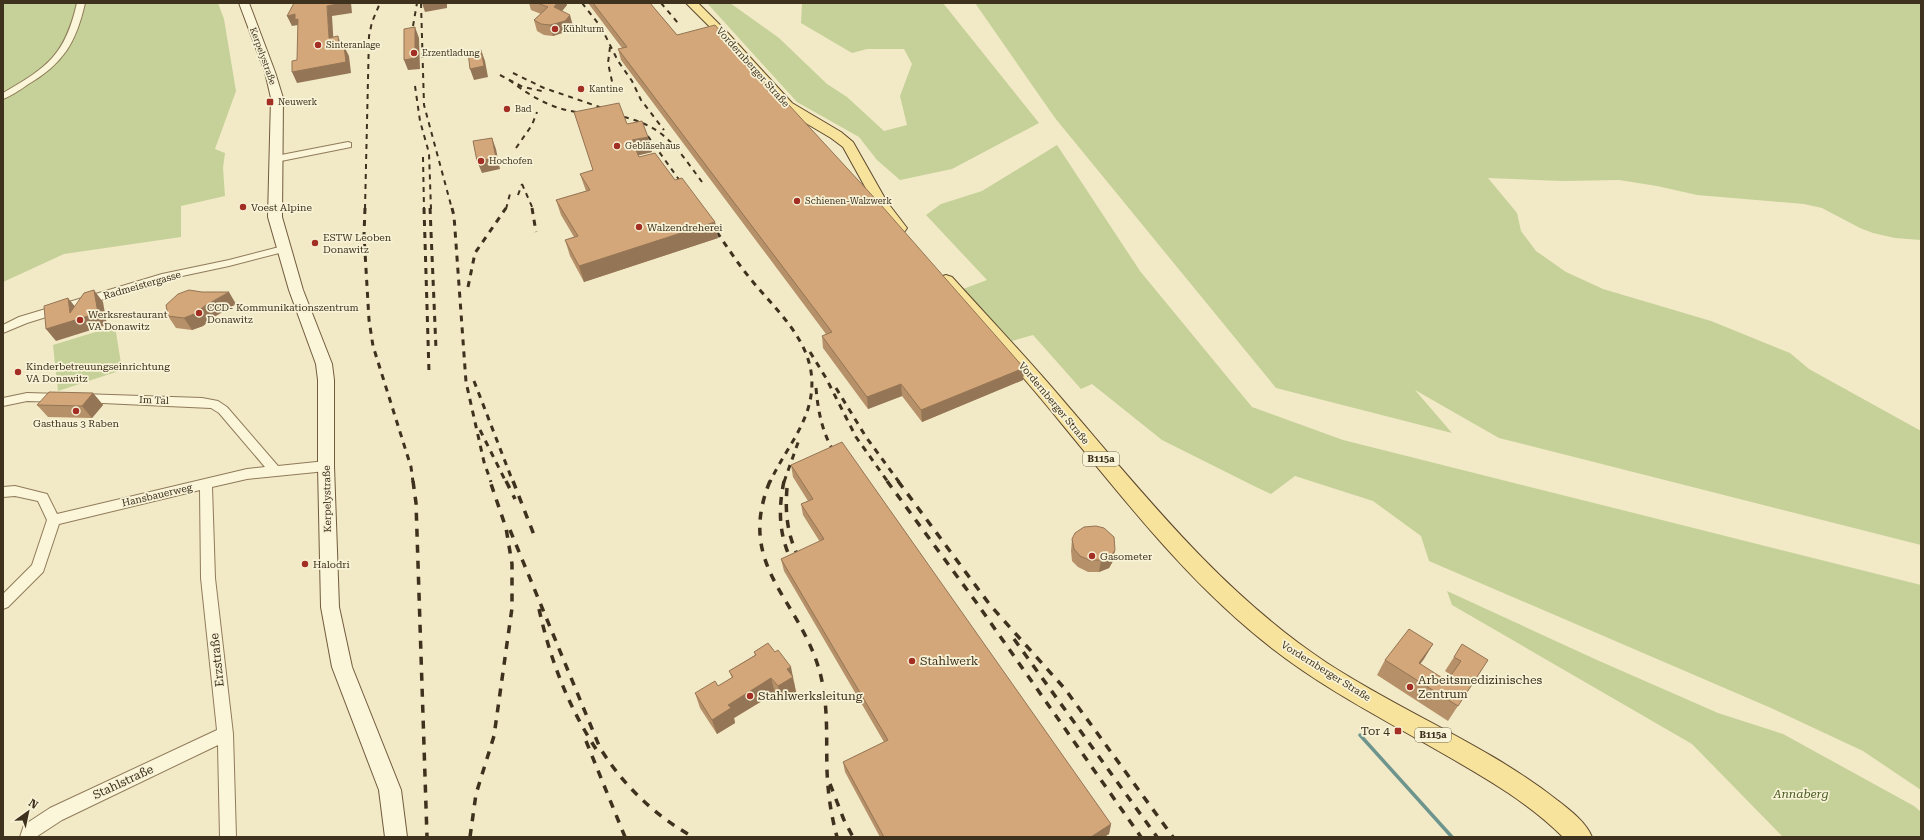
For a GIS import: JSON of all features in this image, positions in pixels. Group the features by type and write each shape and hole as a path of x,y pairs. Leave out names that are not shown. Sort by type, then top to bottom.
{"main road":[{"name":"Kerpelystraße","path":"244,3 275,89 277,104 275,217 296,290 324,364 326,380 326,466 329,589 336,636 342,667 390,790 396,837"},
{"name":"Vordernberger Straße","path":"692,3 722,33 787,106 836,135 848,145 888,214 912,241"},
{"name":"Vordernberger Straße","path":"937,269 1025,368 1125,488 1204,574 1230,599 1279,641 1327,674 1497,771 1566,822 1580,837"}],"street":[{"path":"3,96 39,74 59,56 76,26 81,3"},
{"path":"276,159 348,146"},
{"name":"Radmeistergasse","path":"3,329 23,320 166,276 230,263 283,249"},
{"name":"Im Tal","path":"3,402 27,397 202,402 214,404 223,410 275,471"},
{"name":"Hansbauerweg","path":"54,520 247,474 326,466"},
{"name":"Erzstraße","path":"206,484 208,578 225,734 228,837"},
{"path":"3,492 16,491 42,497 54,520 38,568 3,603"},
{"name":"Stahlstraße","path":"28,837 30,831 56,814 225,734"}],"green space":[{"path":"3,3 218,3 224,19 236,91 215,149 225,153 223,168 225,196 181,206 181,237 64,254 3,282"},
{"path":"707,3 730,3 779,38 827,84 847,97 884,131 907,125 900,96 912,64 904,49 867,49 852,53 801,23 802,3 943,3 1039,123 952,169 900,180 877,160 859,137 797,102"},
{"path":"975,3 1921,3 1921,240 1895,238 1873,233 1860,228 1822,208 1804,204 1697,195 1657,186 1619,180 1562,181 1488,178 1517,213 1521,231 1536,251 1566,272 1603,289 1711,321 1790,353 1809,369 1921,431 1921,545 1499,438 1415,390 1452,433 1276,388 1055,118"},
{"path":"1057,145 1140,271 1252,407 1343,440 1921,585 1921,790 1863,751 1771,708 1429,561 1421,536 1373,501 1295,476 1271,494 1256,487 1162,440 1092,384 1081,389 1033,335 1012,341 963,289 987,280 926,215 941,204 982,191"},
{"path":"115,326 122,370 58,391 53,345"},
{"name":"Annaberg","path":"1447,591 1597,660 1718,713 1783,734 1914,806 1921,812 1921,837 1783,837 1692,744 1452,605"}],"building":[{"name":"Sinteranlage","path":"294,3 342,3 327,6 329,38 338,36 339,46 344,46 346,62 292,72 292,61 297,60 298,19 295,20 295,14 287,16"},
{"path":"537,3 557,3 554,7 570,15 565,21 550,25 541,24 534,20 548,7"},
{"name":"Schienen-Walzwerk","path":"593,3 650,3 677,35 715,25 779,99 788,104 881,205 1024,368 921,410 901,384 867,397 822,336 832,332 618,49 627,47"},
{"path":"415,27 415,58 404,60 404,29"},
{"path":"481,50 484,66 470,69 468,52"},
{"path":"619,103 627,124 642,121 648,137 632,140 639,157 655,153 675,180 682,178 715,222 579,266 565,240 578,236 556,200 590,190 580,174 593,170 574,112"},
{"path":"492,138 496,158 477,161 473,141"},
{"path":"94,290 98,313 46,329 44,306 68,298 70,313 84,293"},
{"path":"189,290 202,292 229,292 206,305 194,314 184,318 168,316 166,305 178,294"},
{"path":"49,392 93,393 82,406 37,405"},
{"name":"Stahlwerk","path":"842,442 1111,824 1091,837 884,837 843,762 888,740 781,559 824,539 801,504 813,499 791,465"},
{"path":"1096,526 1104,528 1114,537 1115,550 1111,556 1101,560 1089,560 1080,556 1074,549 1072,539 1075,533 1084,527"},
{"path":"1409,629 1433,644 1419,663 1447,681 1461,661 1454,657 1462,644 1488,660 1458,706 1385,660"},
{"path":"768,643 775,652 778,650 791,667 787,669 793,677 778,686 771,678 728,705 731,708 712,720 695,693 715,681 718,686 733,677 729,671 756,655 754,652"}],"waterway":[{"path":"1360,735 1452,837"}],"railway":[{"path":"365,209 369,36 372,22 380,3"},
{"path":"413,26 417,3"},
{"path":"421,3 424,105 452,209"},
{"path":"582,3 601,27 618,61 632,81 641,100 664,130"},
{"path":"661,3 678,23"},
{"path":"610,47 608,63 613,86"},
{"path":"513,73 544,88 611,111"},
{"path":"500,75 523,87 542,91"},
{"path":"509,80 536,98 554,106 564,110 586,113"},
{"path":"415,86 420,121 429,153 431,209"},
{"path":"516,148 532,125 537,112"},
{"path":"614,115 631,119 656,130 675,146 702,182"},
{"path":"642,128 685,188"},
{"path":"423,157 424,209"},
{"path":"518,195 522,184 533,209"},
{"path":"506,209 511,190"},
{"path":"365,208 364,235 369,320 373,346 411,467 413,482"},
{"path":"424,208 429,372"},
{"path":"430,208 436,349"},
{"path":"452,208 454,216 466,382 484,462 491,482"},
{"path":"468,287 475,253 506,208"},
{"path":"532,208 536,232"},
{"path":"710,222 747,275 790,325 800,340 807,356 811,373 811,392 807,412 799,430 770,482"},
{"path":"810,352 826,378 856,437 888,482"},
{"path":"474,381 513,482"},
{"path":"816,388 821,421 826,437 834,452"},
{"path":"836,388 866,437 899,482"},
{"path":"480,430 506,482"},
{"path":"784,482 800,437"},
{"path":"413,481 416,503 427,837"},
{"path":"470,837 476,794 494,736 512,608 512,564 506,528 490,481"},
{"path":"506,481 515,499"},
{"path":"513,481 534,535"},
{"path":"770,481 761,510 760,535 764,558 784,599 808,641 822,679 826,718 828,788 831,813 837,837"},
{"path":"784,481 780,512 784,541 791,560"},
{"path":"887,481 976,602 1141,837"},
{"path":"898,481 990,605 1065,689 1173,837"},
{"path":"787,488 786,506 789,531 798,556"},
{"path":"510,530 600,748 619,775 641,798 665,819 693,837"},
{"path":"539,609 543,628 561,682 577,716 596,749"},
{"path":"1014,639 1157,837"},
{"path":"586,741 625,837"},
{"path":"830,784 844,820 853,837"}],"place":[{"name":"Kühlturm","path":"555,29"},
{"name":"Sinteranlage","path":"318,45"},
{"name":"Erzentladung","path":"414,53"},
{"name":"Kantine","path":"581,89"},
{"name":"Neuwerk","path":"270,102"},
{"name":"Bad","path":"507,109"},
{"name":"Gebläsehaus","path":"617,146"},
{"name":"Hochofen","path":"481,161"},
{"name":"Schienen-Walzwerk","path":"797,201"},
{"name":"Voest Alpine","path":"243,207"},
{"name":"Walzendreherei","path":"639,227"},
{"name":"ESTW Leoben Donawitz","path":"315,243"},
{"name":"CCD- Kommunikationszentrum Donawitz","path":"199,313"},
{"name":"Werksrestaurant VA Donawitz","path":"80,320"},
{"name":"Kinderbetreuungseinrichtung VA Donawitz","path":"18,372"},
{"name":"Gasthaus 3 Raben","path":"76,411"},
{"name":"Gasometer","path":"1092,556"},
{"name":"Halodri","path":"305,564"},
{"name":"Stahlwerk","path":"912,661"},
{"name":"Arbeitsmedizinisches Zentrum","path":"1410,687"},
{"name":"Stahlwerksleitung","path":"750,696"},
{"name":"Tor 4","path":"1398,731"}]}
